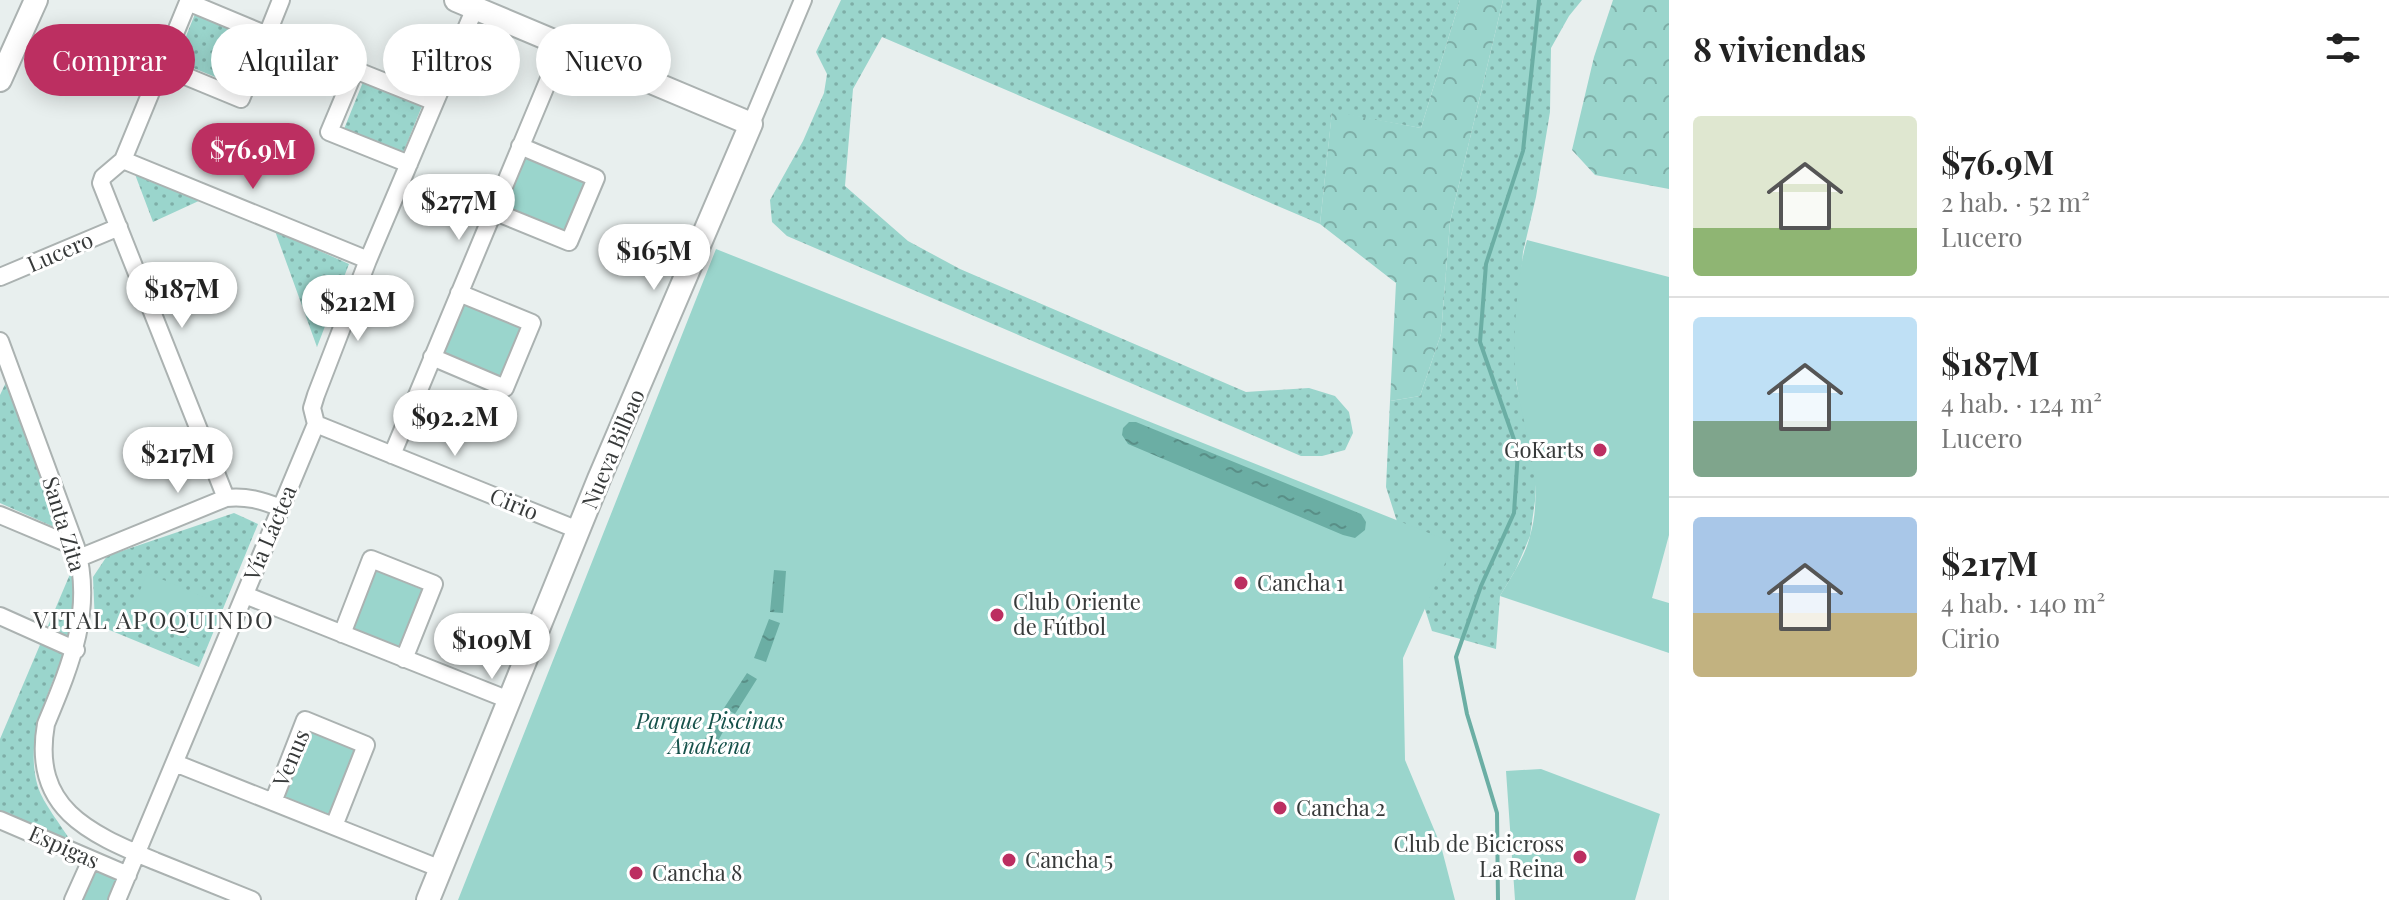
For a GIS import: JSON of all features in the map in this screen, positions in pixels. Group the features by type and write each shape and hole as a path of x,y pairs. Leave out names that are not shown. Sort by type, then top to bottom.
{"street":[{"path":"0,80 36,0"},
{"path":"271,24 281,0"},
{"name":"Nueva Bilbao","path":"428,900 578,530 803,0"},
{"path":"179,24 188,2 241,24"},
{"path":"465,4 536,34"},
{"name":"Vía Láctea","path":"117,900 316,424 312,408 316,395 368,260 435,102 465,4"},
{"path":"409,164 329,132 355,70 435,102"},
{"path":"671,90 751,124"},
{"path":"149,96 123,160 368,260"},
{"path":"392,455 541,96"},
{"path":"493,211 569,242 596,178 520,146"},
{"name":"Lucero","path":"123,160 103,177 101,183 226,498"},
{"name":"Lucero","path":"0,277 119,227"},
{"path":"432,357 505,388 532,323 459,293"},
{"name":"Santa Zita","path":"1,349 78,553 82,610 76,650 46,724 43,750 47,775 58,799 74,819 93,834 137,853"},
{"name":"Cirio","path":"316,424 578,530"},
{"path":"0,515 78,553 226,498 258,498 281,508"},
{"path":"342,634 371,559 422,579 434,584 404,659"},
{"path":"245,595 509,700"},
{"path":"0,616 76,650"},
{"name":"Venus","path":"273,802 305,720 366,745 334,826"},
{"name":"Venus","path":"175,763 441,869"},
{"name":"Espigas","path":"0,820 128,875"},
{"path":"137,853 252,900"},
{"path":"73,900 91,860"}],"green space":[{"path":"841,0 1460,0 1421,128 1332,112 1320,224 882,37 853,89 845,186 908,241 960,269 1246,392 1309,388 1335,396 1349,412 1353,433 1345,450 1322,456 1301,456 787,236 772,222 770,200 803,141 824,93 827,74 816,52"},
{"path":"1460,0 1503,0 1450,222 1441,334 1420,396 1390,401 1396,283 1320,224 1332,111 1421,128"},
{"path":"1503,0 1582,0 1551,48 1550,112 1523,252 1516,382 1535,463 1535,501 1530,536 1500,596 1496,649 1432,631 1386,487 1390,401 1420,396 1441,334 1450,222"},
{"path":"1613,0 1669,0 1669,189 1595,175 1572,150 1594,57"},
{"path":"195,14 220,24 211,24 211,75 195,69 195,24 191,24"},
{"path":"367,84 383,90 383,96 397,96 422,106 403,153 344,129 357,96 367,96"},
{"path":"526,157 589,183 569,232 505,206"},
{"path":"133,169 203,199 153,222"},
{"path":"275,231 349,264 317,347"},
{"name":"GoKarts","path":"1527,240 1669,277 1669,535 1652,598 1669,603 1669,653 1500,596 1525,552 1534,517 1535,479 1515,371 1518,291"},
{"name":"Club Oriente de Fútbol","path":"716,249 1454,543 1403,658 1405,760 1441,846 1455,900 458,900"},
{"path":"460,303 522,327 502,377 440,353"},
{"path":"8,378 63,531 0,503 0,395"},
{"path":"234,513 258,524 199,667 95,624 93,577 107,556"},
{"path":"76,560 74,619 38,725 34,746 34,766 40,793 70,840 0,814 0,739"},
{"path":"372,569 428,592 401,655 346,632"},
{"path":"147,573 216,602 200,642 131,613"},
{"path":"308,730 360,750 334,816 282,796"},
{"name":"Club de Bicicross La Reina","path":"1541,769 1660,814 1635,900 1515,900 1506,771"},
{"path":"91,869 120,879 111,900 78,900"}],"water":[{"path":"1129,422 1136,422 1361,514 1366,522 1365,530 1355,538 1343,535 1128,444 1122,435 1123,428"},
{"path":"774,570 786,571 783,613 770,612"},
{"path":"769,619 780,623 766,662 754,658"},
{"path":"747,673 757,679 735,714 724,708"},
{"path":"720,711 731,717 711,754 700,748"}],"waterway":[{"path":"1498,900 1497,813 1467,714 1456,657 1481,586 1514,513 1518,451 1480,342 1486,264 1523,151 1539,0"}],"place":[{"name":"GoKarts","path":"1600,450"},
{"name":"Cancha 1","path":"1241,583"},
{"name":"Club Oriente de Fútbol","path":"997,615"},
{"name":"Cancha 2","path":"1280,808"},
{"name":"Club de Bicicross La Reina","path":"1580,857"},
{"name":"Cancha 5","path":"1009,860"},
{"name":"Cancha 8","path":"636,873"}],"district":[{"name":"VITAL APOQUINDO","path":"154,621"}],"park label":[{"name":"Parque Piscinas Anakena","path":"710,734"}]}
